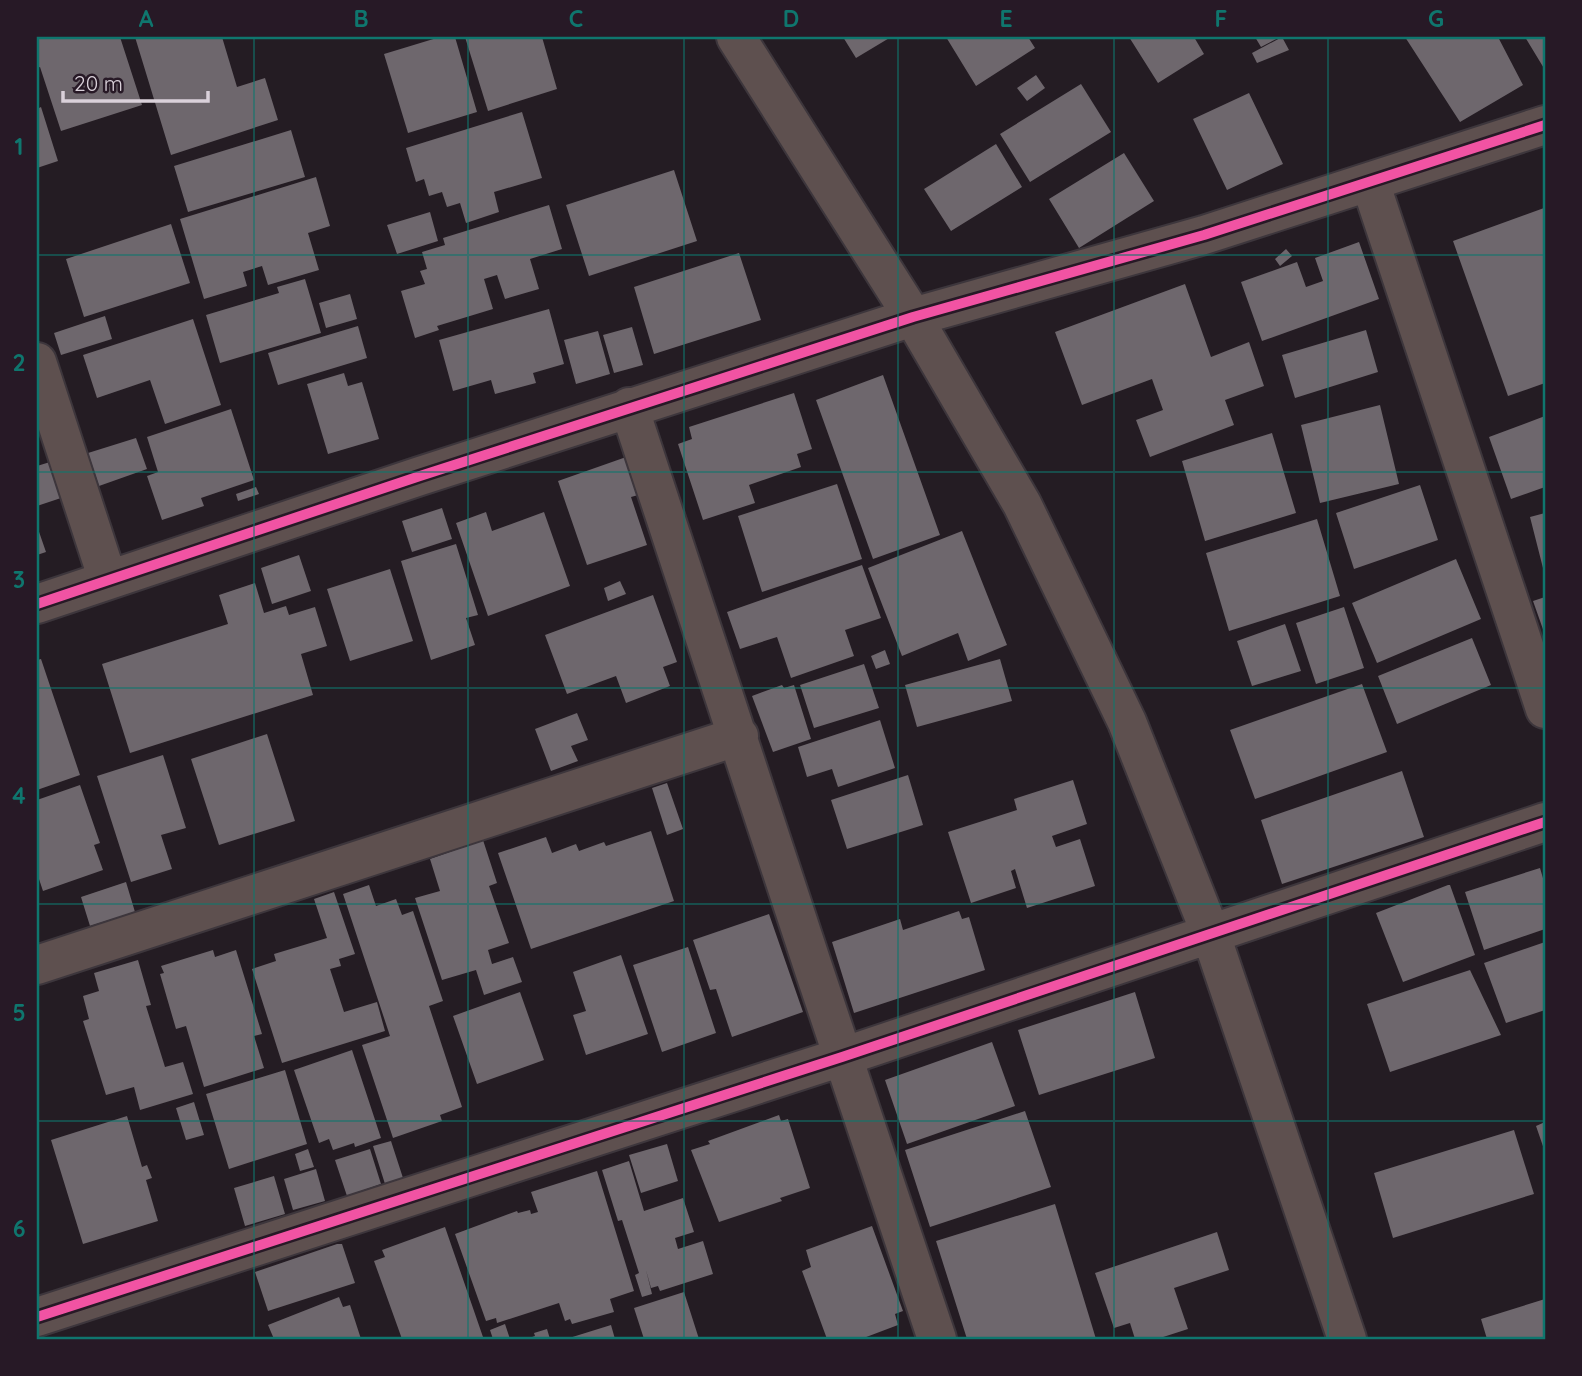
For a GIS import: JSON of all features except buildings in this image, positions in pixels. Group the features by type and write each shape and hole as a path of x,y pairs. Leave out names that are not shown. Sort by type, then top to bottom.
{"street":[{"path":"736,37 913,317 1022,504 1127,722 1210,932 1348,1339"},
{"path":"37,604 629,407 913,317 1204,235 1545,125"},
{"path":"1370,182 1545,709"},
{"path":"37,362 108,580"},
{"path":"629,407 937,1339"},
{"path":"37,965 738,736"},
{"path":"37,1317 842,1056 1545,822"}],"cycle path":[{"path":"37,604 420,476 913,317 1204,235 1545,125"},
{"path":"37,1317 842,1057 1545,822"}]}
